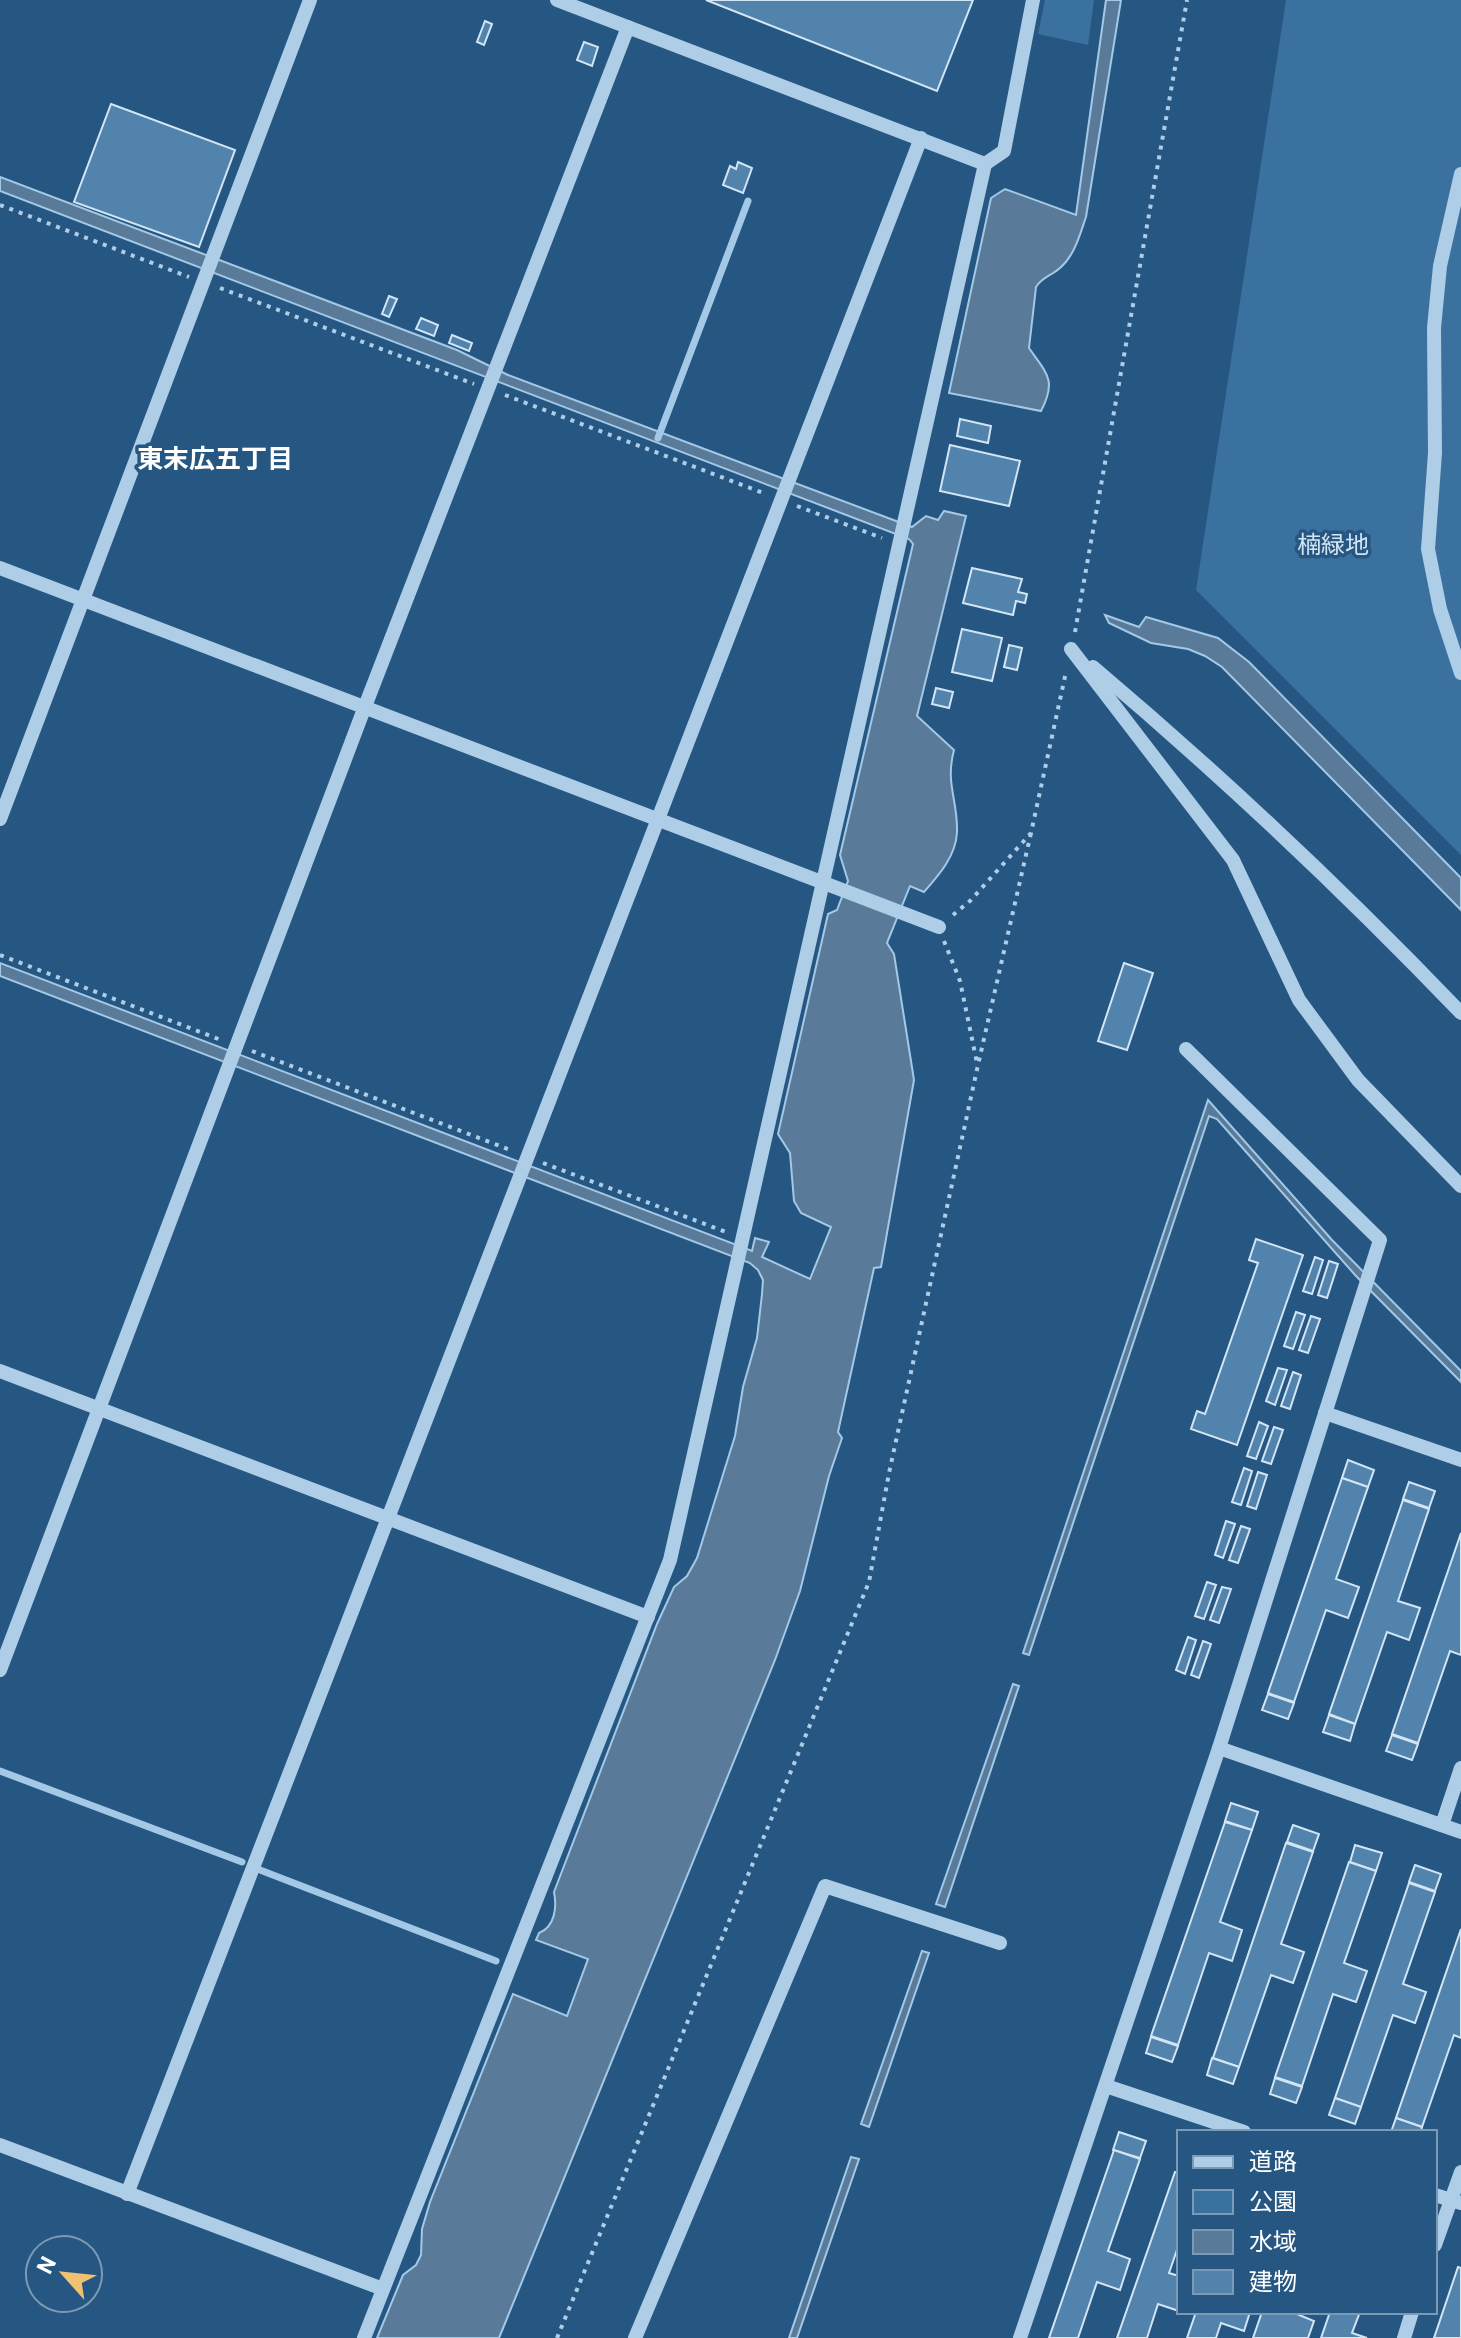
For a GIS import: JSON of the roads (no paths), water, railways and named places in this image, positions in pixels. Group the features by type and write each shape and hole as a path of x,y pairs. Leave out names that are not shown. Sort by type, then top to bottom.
{"street":[{"path":"0,819 310,0"},
{"path":"557,0 985,164"},
{"path":"364,2338 670,1560 742,1241 829,886 904,520 985,164 1004,151 1033,0"},
{"path":"0,1670 364,709 628,27"},
{"path":"127,2194 921,138"},
{"path":"1461,174 1440,266 1434,328 1435,453 1428,549 1440,609 1461,673"},
{"path":"0,568 939,927"},
{"path":"1461,1013 1360,908 1176,737 1071,649 1233,860 1299,1000 1358,1080 1461,1186"},
{"path":"1020,2338 1219,1748 1380,1240 1186,1049"},
{"path":"0,1371 648,1617"},
{"path":"1325,1413 1461,1460"},
{"path":"1219,1748 1461,1832"},
{"path":"1442,1825 1461,1768"},
{"path":"635,2338 825,1886 1000,1943"},
{"path":"1106,2086 1238,2130"},
{"path":"0,2145 383,2289"},
{"path":"1437,2241 1456,2202 1461,2172"},
{"path":"1437,2196 1456,2202"},
{"path":"1404,2338 1411,2314"}],"water":[{"path":"1106,0 1121,0 1086,217 1070,257 1036,287 1029,348 1048,378 1046,400 1041,411 949,393 991,198 1005,189 1076,215"},
{"path":"0,177 457,350 508,375 912,527 926,516 938,520 944,511 966,516 917,716 954,750 951,782 957,821 956,841 946,865 924,892 910,886 887,943 894,954 914,1080 881,1267 874,1268 838,1432 842,1438 829,1476 800,1591 775,1660 499,2338 377,2338 403,2275 416,2265 421,2255 422,2229 430,2202 513,1994 567,2016 588,1959 536,1940 552,1921 554,1892 657,1624 674,1587 687,1576 697,1558 735,1436 743,1387 757,1338 763,1280 750,1263 0,976 0,963 752,1251 755,1238 769,1242 762,1257 810,1279 831,1227 801,1213 794,1201 790,1153 778,1134 828,914 837,910 848,881 840,855 913,544 909,539 0,191"},
{"path":"1105,615 1139,627 1146,617 1218,638 1249,662 1461,878 1461,910 1222,667 1188,649 1151,643 1109,623"},
{"path":"1208,1100 1332,1240 1461,1371 1461,1382 1356,1276 1217,1119 1209,1116 1029,1655 1023,1653"},
{"path":"1013,1684 1019,1686 945,1907 936,1904"},
{"path":"922,1951 929,1953 869,2127 861,2124"},
{"path":"851,2157 859,2159 797,2338 789,2338"}],"waterway":[{"path":"658,438 748,201"},
{"path":"0,1771 242,1862"},
{"path":"260,1870 496,1961"}],"district":[{"name":"東末広五丁目","path":"215,459"}],"park label":[{"name":"楠緑地","path":"1333,545"}]}
